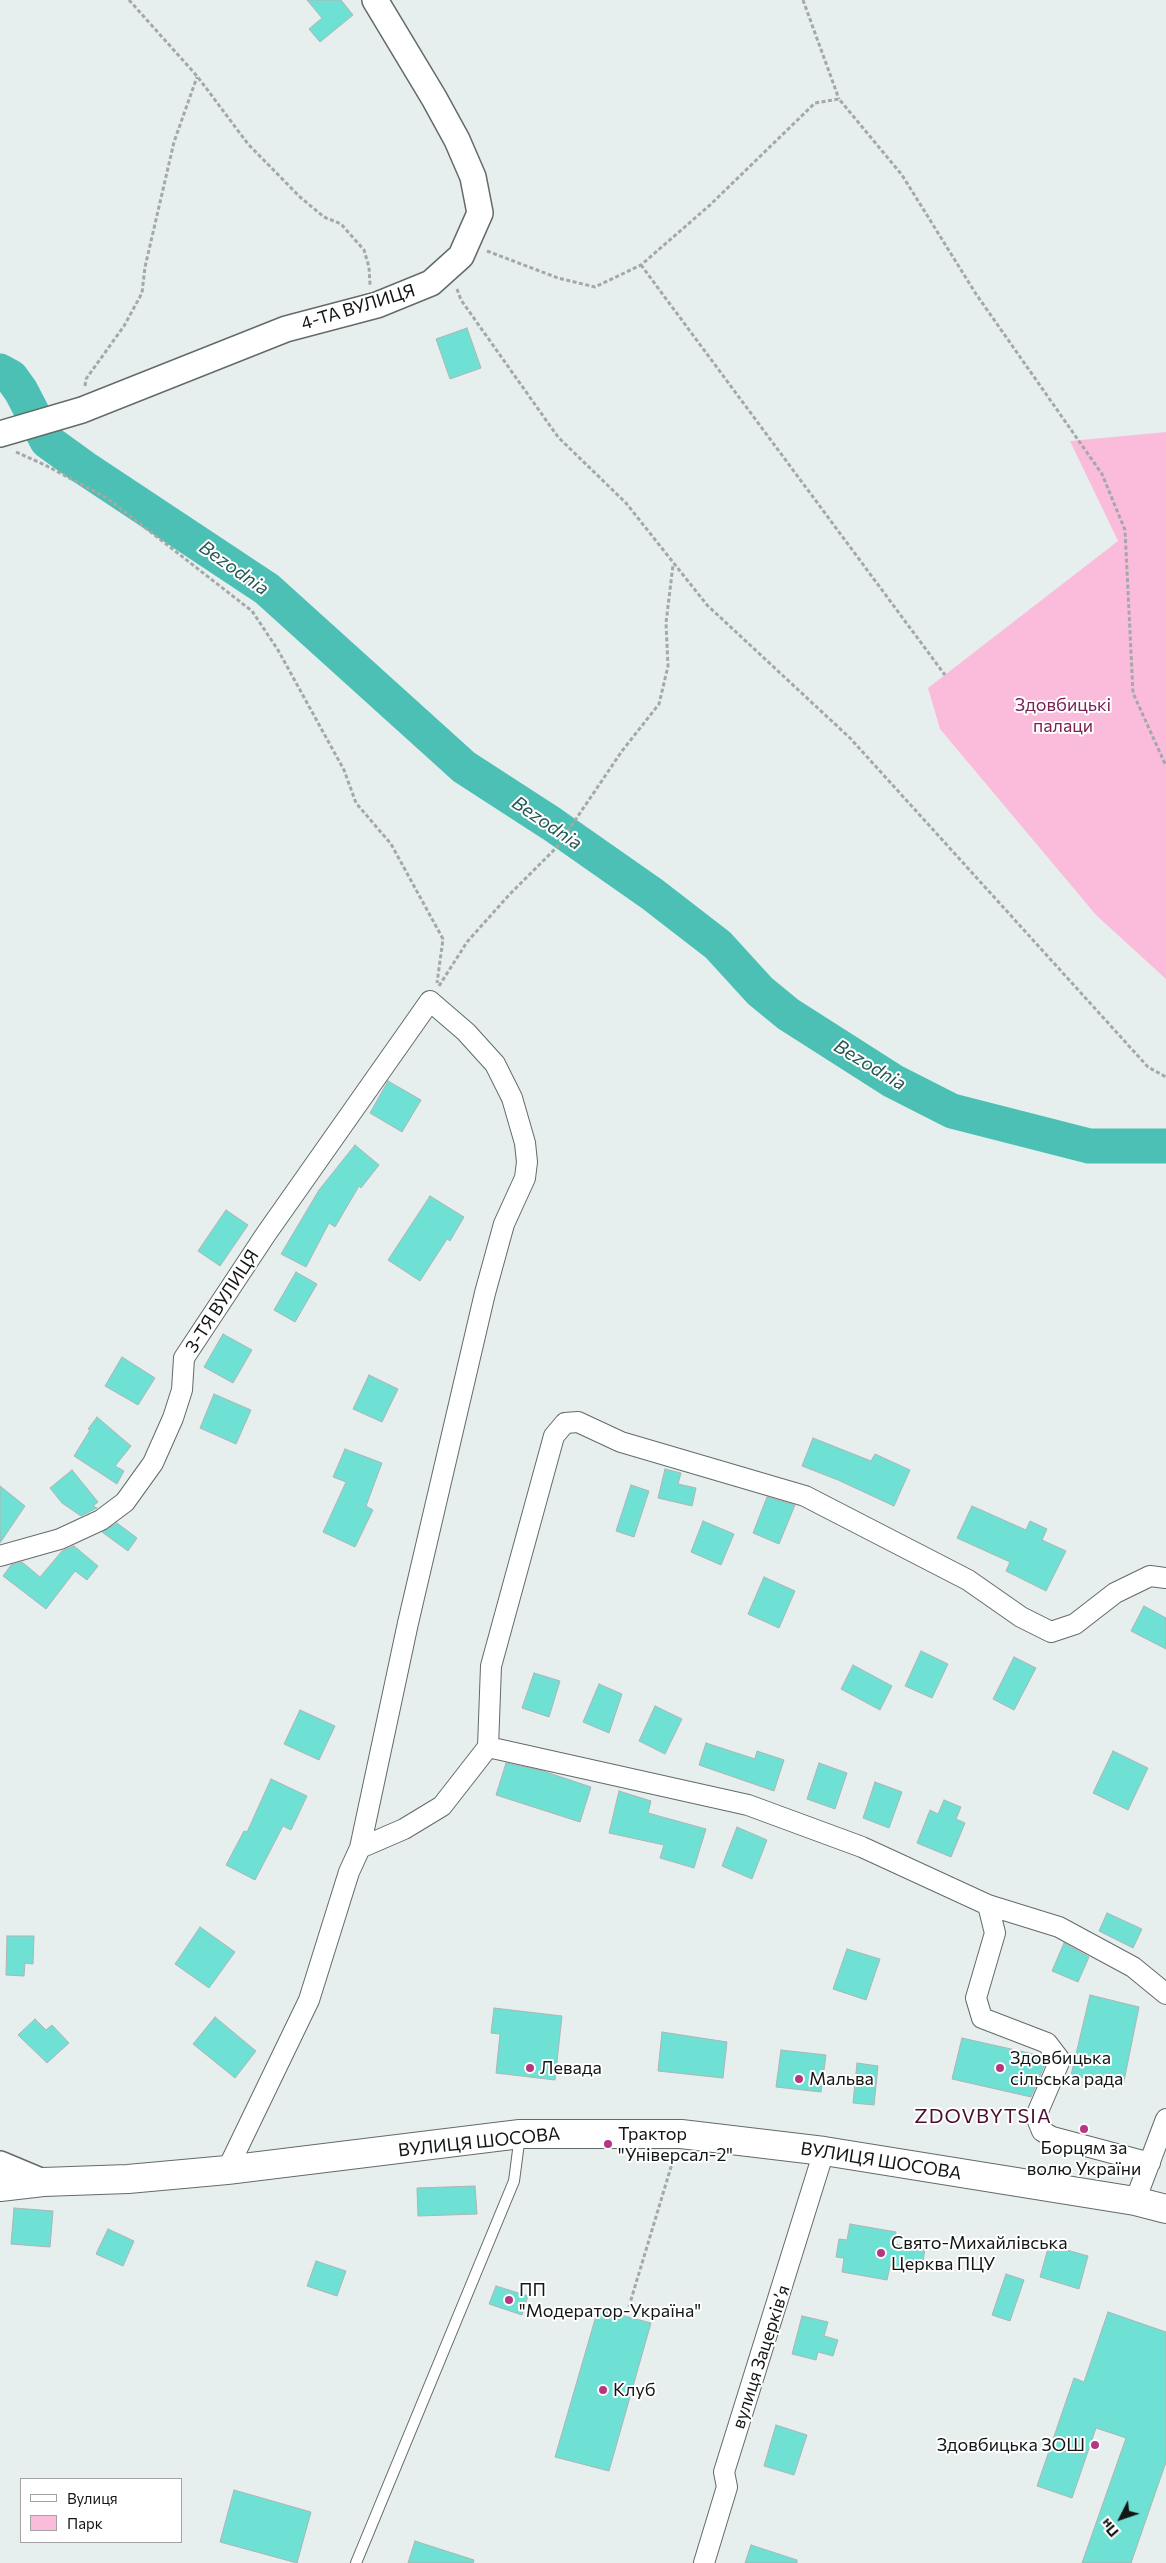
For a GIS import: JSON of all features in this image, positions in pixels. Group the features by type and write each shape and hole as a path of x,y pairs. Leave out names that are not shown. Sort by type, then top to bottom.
{"main road":[{"name":"ВУЛИЦЯ ШОСОВА","path":"0,2187 43,2182 128,2179 227,2170 520,2134 681,2134 824,2151 1134,2201 1166,2209"}],"street":[{"name":"4-ТА ВУЛИЦЯ","path":"8,438 286,329 371,306 431,283 464,250 480,213 473,177 457,140 434,98 375,0"},
{"name":"3-ТЯ ВУЛИЦЯ","path":"0,1556 60,1539 101,1520 125,1502 153,1462 173,1418 182,1390 184,1358 266,1234 433,996"},
{"path":"227,2170 309,2000 349,1872 360,1848 408,1623 485,1293 504,1224 525,1178 527,1162 525,1143 512,1098 495,1064 433,996"},
{"path":"360,1848 404,1829 442,1806 488,1747 491,1666 554,1436 565,1423 578,1422 621,1442 805,1496 968,1580 1021,1617 1050,1632 1075,1624 1115,1594 1150,1576 1166,1578"},
{"path":"488,1747 748,1805 862,1847 988,1904 1059,1927 1133,1967 1166,1994"},
{"path":"988,1904 995,1932 976,1998 982,2018 1047,2043 1060,2060 1036,2116 1042,2130 1052,2137 1150,2163"},
{"path":"1134,2201 1166,2119"},
{"name":"вулиця Зацерківʼя","path":"704,2563 727,2487 724,2472 824,2151"},
{"path":"0,2164 43,2182"}],"lane":[{"path":"356,2563 514,2181 520,2134"}],"path":[{"path":"129,0 197,76 248,144 300,197 324,217 341,224 364,250 369,267 371,306"},
{"path":"803,0 839,99 902,175 976,294 1102,474 1125,530 1133,693 1166,766"},
{"path":"73,413 86,379 124,326 142,292 145,267 174,142 197,76"},
{"path":"839,99 815,103 710,205 641,265 595,288 464,250 454,280 461,300 558,438 626,503 674,565 714,611 850,738 1148,1067 1166,1077"},
{"path":"641,265 944,676"},
{"path":"8,438 45,465 107,498 252,611 278,650 344,770 356,803 391,844 443,939 433,996"},
{"path":"433,996 467,942 510,894 557,847 572,822 622,751 659,704 668,666 666,622 674,565"},
{"path":"627,2313 681,2134"}],"green space":[{"name":"Здовбицькі палаци","path":"1166,432 1166,979 1096,915 940,729 928,688 1118,541 1070,441"}],"building":[{"path":"307,0 341,0 353,15 320,42 309,29 322,18"},
{"path":"467,328 481,368 450,379 436,339"},
{"path":"388,1081 421,1100 402,1132 370,1113"},
{"path":"355,1145 379,1165 361,1188 359,1186 335,1227 329,1223 306,1267 281,1254 319,1190"},
{"path":"430,1196 464,1217 450,1241 447,1239 420,1281 388,1260"},
{"path":"226,1210 248,1225 220,1266 198,1251"},
{"path":"296,1272 317,1284 295,1322 274,1310"},
{"path":"223,1334 252,1350 233,1383 204,1367"},
{"path":"122,1357 155,1378 138,1405 105,1386"},
{"path":"369,1375 398,1389 382,1422 353,1409"},
{"path":"214,1394 251,1410 236,1444 200,1428"},
{"path":"97,1417 131,1446 115,1466 124,1471 117,1484 74,1456 90,1430 88,1429"},
{"path":"813,1438 871,1461 875,1454 910,1470 894,1506 838,1480 802,1466"},
{"path":"345,1449 382,1463 366,1506 373,1510 355,1547 323,1532 346,1482 333,1477"},
{"path":"665,1469 681,1473 678,1484 696,1488 692,1506 658,1498"},
{"path":"72,1470 98,1502 93,1506 97,1508 81,1516 62,1503 50,1488"},
{"path":"631,1485 649,1491 634,1537 616,1531"},
{"path":"0,1486 25,1506 0,1543"},
{"path":"767,1497 795,1505 779,1544 753,1533"},
{"path":"972,1506 1026,1530 1030,1521 1047,1529 1042,1540 1066,1551 1046,1591 1006,1571 1010,1562 957,1538"},
{"path":"703,1521 734,1534 721,1565 691,1552"},
{"path":"117,1523 137,1538 128,1551 102,1532"},
{"path":"74,1546 98,1566 87,1580 75,1571 46,1609 3,1576 11,1565 22,1562 40,1577 62,1551"},
{"path":"764,1577 795,1591 779,1628 748,1614"},
{"path":"1144,1606 1166,1618 1166,1649 1131,1631"},
{"path":"921,1651 948,1664 932,1698 905,1686"},
{"path":"1014,1657 1036,1668 1014,1710 993,1699"},
{"path":"853,1665 892,1686 880,1710 841,1689"},
{"path":"534,1673 560,1681 549,1717 522,1708"},
{"path":"599,1684 622,1694 609,1733 583,1722"},
{"path":"655,1706 682,1719 665,1754 639,1741"},
{"path":"300,1710 335,1726 319,1760 284,1744"},
{"path":"706,1743 755,1759 757,1751 784,1760 774,1791 699,1765"},
{"path":"1113,1751 1148,1768 1128,1810 1093,1793"},
{"path":"506,1763 543,1771 591,1787 580,1822 496,1795"},
{"path":"819,1763 847,1773 835,1809 807,1799"},
{"path":"271,1779 307,1796 291,1830 283,1826 255,1880 226,1865 244,1831 247,1832"},
{"path":"875,1782 902,1792 889,1828 863,1818"},
{"path":"619,1791 651,1801 648,1813 706,1829 694,1868 660,1858 664,1845 609,1833"},
{"path":"944,1800 961,1807 956,1819 965,1823 951,1857 917,1843 930,1810 938,1814"},
{"path":"737,1827 767,1840 752,1879 722,1866"},
{"path":"1107,1913 1142,1929 1133,1948 1099,1931"},
{"path":"200,1927 235,1952 209,1988 175,1964"},
{"path":"7,1936 34,1936 33,1964 25,1963 24,1976 6,1975"},
{"path":"1064,1943 1089,1957 1078,1982 1052,1971"},
{"path":"847,1949 880,1959 866,2000 833,1989"},
{"path":"1090,1995 1139,2007 1123,2086 1071,2075"},
{"path":"494,2008 562,2016 555,2080 496,2073 500,2034 491,2033"},
{"path":"215,2017 256,2051 235,2078 193,2044"},
{"path":"35,2019 46,2030 52,2025 69,2043 47,2063 18,2035"},
{"path":"662,2032 727,2042 723,2078 658,2071"},
{"name":"Здовбицька сільська рада","path":"962,2038 1042,2056 1046,2062 1031,2097 952,2079"},
{"path":"781,2050 826,2055 821,2092 776,2087"},
{"path":"857,2063 878,2066 874,2105 853,2103"},
{"path":"475,2186 477,2214 418,2216 417,2188"},
{"path":"14,2208 53,2211 50,2247 11,2244"},
{"name":"Свято-Михайлівська Церква ПЦУ","path":"850,2224 896,2232 893,2244 925,2250 921,2271 890,2266 887,2280 842,2272 844,2258 836,2257 839,2239 847,2240"},
{"path":"108,2229 134,2241 123,2266 96,2254"},
{"path":"1049,2245 1088,2256 1079,2289 1040,2277"},
{"path":"316,2261 346,2271 337,2296 307,2286"},
{"path":"1006,2274 1024,2280 1010,2321 992,2315"},
{"name":"ПП \"Модератор-Україна\"","path":"496,2286 528,2296 522,2315 489,2304"},
{"name":"Клуб","path":"598,2309 651,2323 609,2471 555,2457"},
{"path":"1108,2312 1166,2332 1166,2462 1131,2563 1082,2563 1126,2438 1096,2428 1072,2498 1037,2486 1074,2378 1084,2382"},
{"path":"802,2316 828,2322 824,2336 838,2340 833,2356 818,2352 816,2360 792,2354"},
{"path":"776,2425 807,2435 794,2475 764,2466"},
{"path":"234,2490 311,2512 297,2563 220,2542"},
{"path":"415,2541 474,2560 473,2563 408,2563"},
{"path":"751,2545 797,2560 797,2563 745,2563"}],"waterway":[{"name":"Bezodnia","path":"0,371 11,377 21,391 47,441 267,589 464,767 552,824 652,894 718,945 760,991 788,1014 893,1081 952,1111 1089,1146 1166,1146"}],"place":[{"name":"Левада","path":"530,2068"},
{"name":"Здовбицька сільська рада","path":"1000,2068"},
{"name":"Мальва","path":"799,2079"},
{"name":"Борцям за волю України","path":"1084,2129"},
{"name":"Трактор \"Універсал-2\"","path":"608,2144"},
{"name":"Свято-Михайлівська Церква ПЦУ","path":"881,2253"},
{"name":"ПП \"Модератор-Україна\"","path":"509,2300"},
{"name":"Клуб","path":"603,2390"},
{"name":"Здовбицька ЗОШ","path":"1095,2445"}],"district":[{"name":"ZDOVBYTSIA","path":"983,2116"}]}
